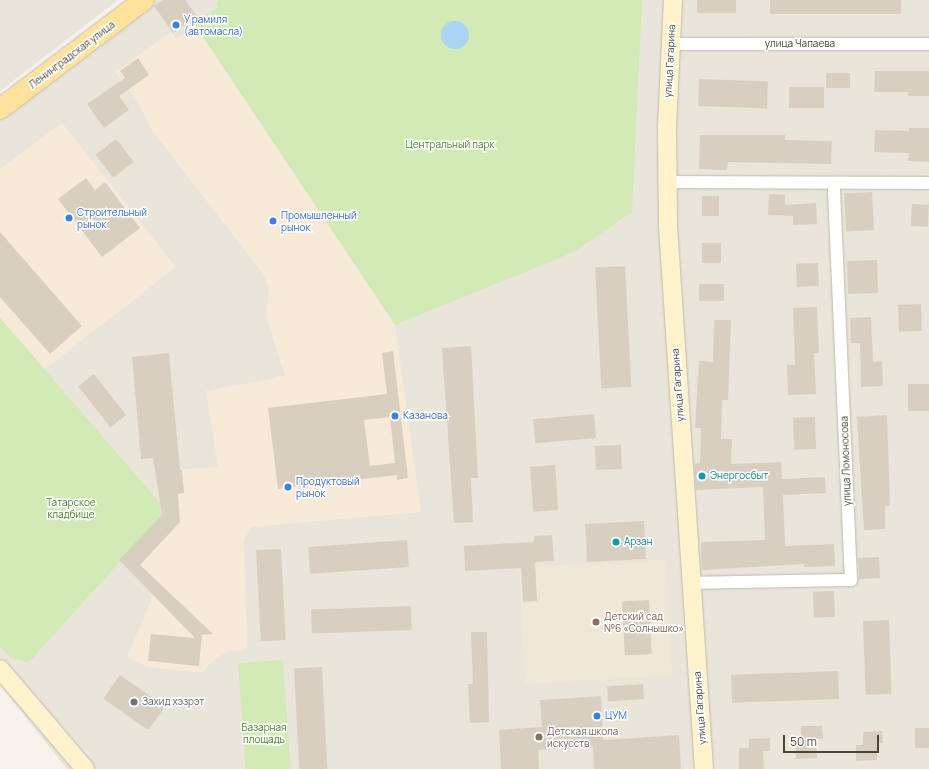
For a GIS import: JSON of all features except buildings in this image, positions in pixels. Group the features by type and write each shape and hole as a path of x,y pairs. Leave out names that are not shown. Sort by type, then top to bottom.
{"main road":[{"name":"Ленинградская улица","path":"0,109 144,0"}],"street":[{"name":"улица Гагарина","path":"673,0 666,182 704,769"},
{"name":"улица Чапаева","path":"671,44 929,44"},
{"path":"666,182 929,183"},
{"name":"улица Ломоносова","path":"692,583 851,580 834,183"},
{"path":"0,669 85,769"},
{"path":"72,754 100,769"}],"shaded area":[{"path":"0,0 118,0 0,91"},
{"path":"158,0 929,0 929,769 67,769 0,685 0,119"},
{"path":"195,25 395,325 421,512 251,527 244,540 247,650 229,651 211,662 202,673 147,667 127,657 153,596 119,560 162,515 155,471 218,467 206,391 285,376 266,315 269,290 264,275 151,129 136,99 115,72 171,32 176,39"},
{"name":"Строительный рынок","path":"62,123 176,267 45,369 0,318 0,169"},
{"name":"Детский сад №6 «Солнышко»","path":"666,560 672,676 525,684 519,568"}],"green space":[{"name":"Центральный парк","path":"219,0 642,0 632,212 574,252 395,325 195,25 218,7 216,3"},
{"name":"Татарское кладбище","path":"0,318 160,503 162,515 28,663 10,657 0,646"},
{"name":"Базарная площадь","path":"283,660 291,769 246,769 238,663"}],"water":[{"path":"455,21 465,25 469,35 465,45 455,49 445,45 441,35 445,25"}],"place":[{"name":"У рамиля (автомасла)","path":"176,25"},
{"name":"Строительный рынок","path":"69,218"},
{"name":"Промышленный рынок","path":"273,221"},
{"name":"Казанова","path":"395,416"},
{"name":"Энергосбыт","path":"702,476"},
{"name":"Продуктовый рынок","path":"288,487"},
{"name":"Арзан","path":"616,542"},
{"name":"Детский сад №6 «Солнышко»","path":"596,622"},
{"name":"Захид хэзрэт","path":"134,702"},
{"name":"ЦУМ","path":"597,716"},
{"name":"Детская школа искусств","path":"539,737"}]}
